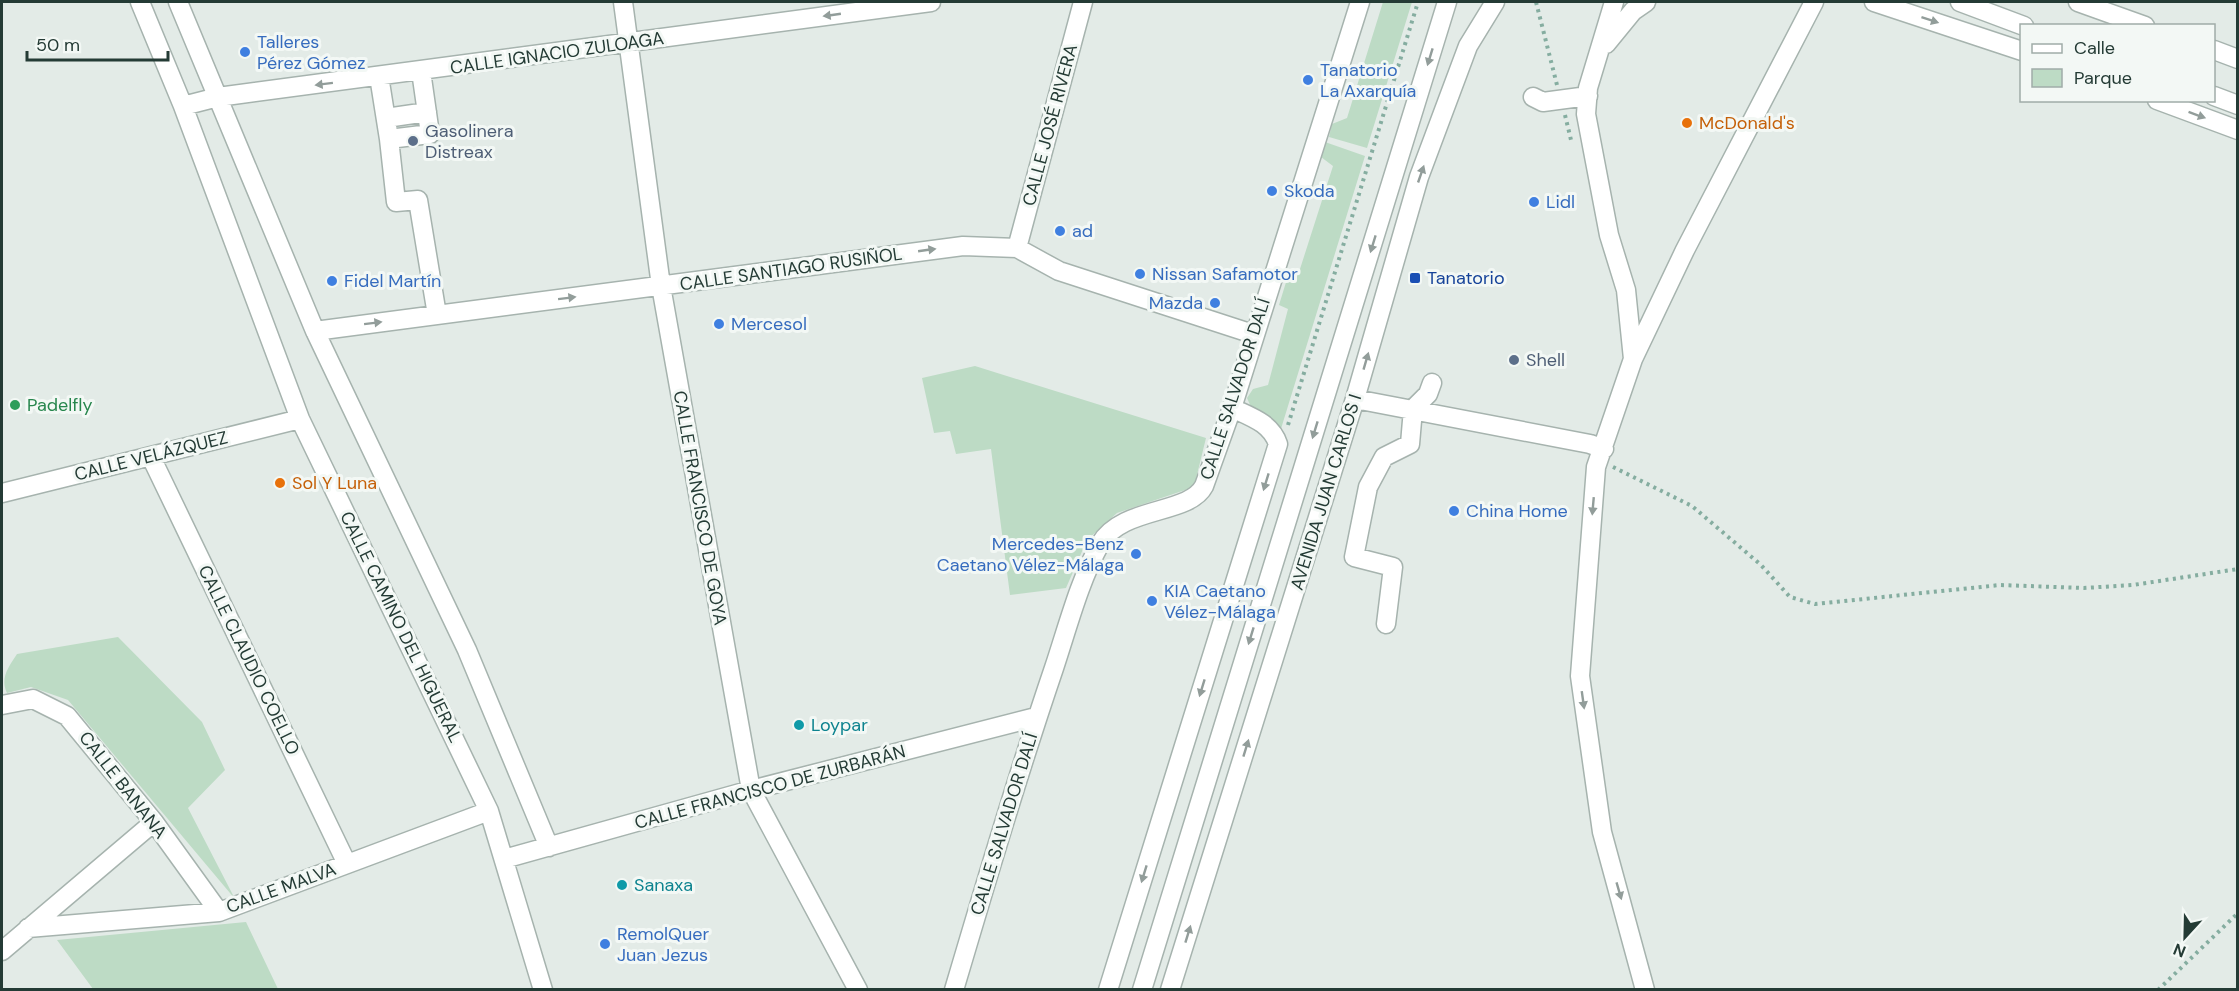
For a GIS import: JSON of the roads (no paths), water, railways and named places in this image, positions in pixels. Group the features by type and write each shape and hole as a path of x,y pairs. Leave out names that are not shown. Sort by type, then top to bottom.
{"street":[{"name":"CALLE CAMINO DEL HIGUERAL","path":"140,2 183,106 300,419 489,811 543,990"},
{"path":"178,2 315,331 466,650 549,847"},
{"name":"CALLE FRANCISCO DE GOYA","path":"623,2 661,286 751,790 858,990"},
{"name":"CALLE IGNACIO ZULOAGA","path":"183,106 218,97 931,2"},
{"name":"CALLE JOSÉ RIVERA","path":"1017,248 1083,2"},
{"name":"CALLE SALVADOR DALÍ","path":"954,990 1036,717 1070,616 1102,541 1113,529 1140,515 1184,508 1200,495 1232,408 1253,334 1360,2"},
{"name":"AVENIDA JUAN CARLOS I","path":"1142,990 1447,2"},
{"name":"AVENIDA JUAN CARLOS I","path":"1170,990 1355,399 1419,177 1468,46 1495,2"},
{"path":"1614,2 1588,96 1586,114 1609,236 1626,290 1633,359"},
{"path":"1600,53 1633,11 1646,2"},
{"path":"1645,990 1602,832 1580,676 1603,460 1633,359 1685,250 1814,2"},
{"path":"1874,2 2020,50"},
{"path":"1960,2 2020,24"},
{"path":"2078,2 2139,24"},
{"path":"2215,50 2238,59"},
{"path":"389,140 430,134 421,71"},
{"path":"379,76 396,202 418,200 437,315"},
{"path":"1533,97 1543,102 1588,96"},
{"path":"2215,96 2238,105"},
{"path":"2162,102 2238,130"},
{"path":"386,118 427,112"},
{"name":"CALLE SANTIAGO RUSIÑOL","path":"315,331 963,246 1017,248 1059,272 1253,334"},
{"path":"1386,624 1393,567 1354,557 1368,487 1384,457 1410,444 1413,409 1428,394 1432,383"},
{"path":"1355,399 1389,408 1413,409 1590,444 1603,460"},
{"path":"1108,990 1278,444 1272,431 1261,421 1232,408"},
{"name":"CALLE VELÁZQUEZ","path":"2,493 300,419"},
{"name":"CALLE CLAUDIO COELLO","path":"151,457 347,864"},
{"name":"CALLE BANANA","path":"2,705 33,699 68,716 154,822 219,912"},
{"name":"CALLE FRANCISCO DE ZURBARÁN","path":"504,859 751,790 1036,717"},
{"name":"CALLE MALVA","path":"28,928 219,912 489,811"},
{"path":"2,951 154,822"}],"place":[{"name":"Talleres Pérez Gómez","path":"245,52"},
{"name":"Tanatorio La Axarquía","path":"1308,80"},
{"name":"McDonald's","path":"1687,123"},
{"name":"Gasolinera Distreax","path":"413,141"},
{"name":"Skoda","path":"1272,191"},
{"name":"Lidl","path":"1534,202"},
{"name":"ad","path":"1060,231"},
{"name":"Nissan Safamotor","path":"1140,274"},
{"name":"Tanatorio","path":"1415,278"},
{"name":"Fidel Martín","path":"332,281"},
{"name":"Mazda","path":"1215,303"},
{"name":"Mercesol","path":"719,324"},
{"name":"Shell","path":"1514,360"},
{"name":"Padelfly","path":"15,405"},
{"name":"Sol Y Luna","path":"280,483"},
{"name":"China Home","path":"1454,511"},
{"name":"Mercedes-Benz Caetano Vélez-Málaga","path":"1136,554"},
{"name":"KIA Caetano Vélez-Málaga","path":"1152,601"},
{"name":"Loypar","path":"799,725"},
{"name":"Sanaxa","path":"622,885"},
{"name":"RemolQuer Juan Jezus","path":"605,944"}]}
